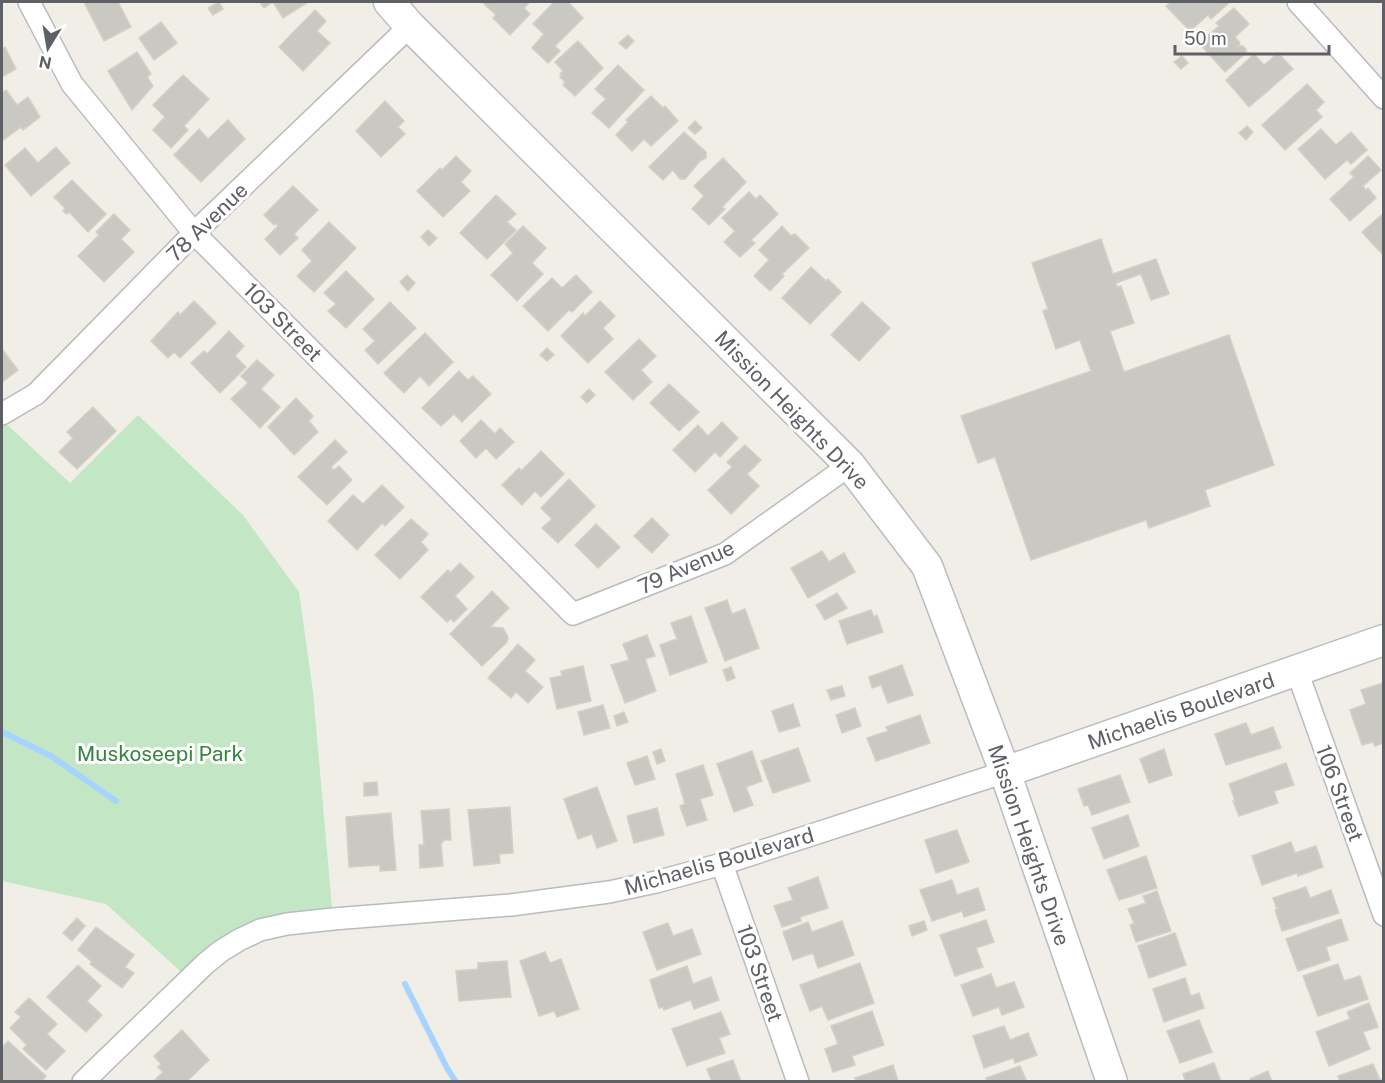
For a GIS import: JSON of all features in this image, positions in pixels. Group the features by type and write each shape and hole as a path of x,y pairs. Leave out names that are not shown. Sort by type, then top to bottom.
{"street":[{"name":"103 Street","path":"29,2 72,84 194,233 573,614"},
{"name":"Mission Heights Drive","path":"389,2 850,465 927,566 1005,772 1112,1082"},
{"path":"1298,2 1383,98"},
{"name":"78 Avenue","path":"2,414 36,394 194,233 411,26"},
{"name":"79 Avenue","path":"573,614 725,554 850,465"},
{"name":"Michaelis Boulevard","path":"83,1081 205,964 221,951 260,930 333,919 567,899 656,882 722,864 1005,772 1383,640"},
{"name":"106 Street","path":"1297,671 1383,915"},
{"name":"103 Street","path":"722,864 798,1082"}],"green space":[{"name":"Muskoseepi Park","path":"138,415 243,515 299,592 313,692 333,919 287,924 189,979 106,904 2,881 2,420 70,483"}],"building":[{"path":"84,2 118,2 131,27 104,41"},
{"path":"219,2 223,9 213,15 208,8"},
{"path":"260,2 273,2 264,8"},
{"path":"273,2 308,2 283,18"},
{"path":"530,2 524,8 530,14 510,35 493,18 496,15 483,3"},
{"path":"554,2 568,2 583,18 555,46 560,51 548,63 532,48 544,34 533,24"},
{"path":"1171,2 1230,2 1211,19 1208,15 1190,31 1166,6"},
{"path":"1234,8 1249,24 1235,37 1240,43 1238,46 1243,46 1246,53 1225,72 1199,43 1219,26 1216,23"},
{"path":"315,10 326,21 317,31 330,43 303,71 279,47"},
{"path":"161,22 177,43 154,60 139,38"},
{"path":"628,35 634,41 626,49 619,43"},
{"path":"578,41 603,68 575,96 563,85 565,82 560,74 563,71 555,62"},
{"path":"5,47 16,69 2,77 2,49"},
{"path":"137,52 151,74 147,77 153,86 132,110 108,71"},
{"path":"1278,53 1293,69 1249,107 1226,80 1254,54 1264,65"},
{"path":"1182,56 1188,63 1181,69 1174,62"},
{"path":"618,65 644,90 609,128 592,113 606,99 595,89"},
{"path":"183,75 209,99 184,126 188,130 171,148 153,130 165,117 153,105"},
{"path":"1307,84 1324,102 1316,110 1322,117 1285,150 1262,125"},
{"path":"6,90 17,105 28,97 40,117 23,130 21,127 2,141 2,93"},
{"path":"651,96 663,108 665,106 678,121 651,146 644,139 632,151 616,135 628,122 626,120"},
{"path":"385,101 404,121 398,127 405,134 381,157 356,131"},
{"path":"228,120 245,139 201,182 174,155 199,129 208,139"},
{"path":"695,121 702,128 695,134 688,128"},
{"path":"1247,126 1253,132 1246,140 1239,133"},
{"path":"1321,129 1336,145 1351,132 1367,150 1351,164 1347,160 1325,179 1298,149"},
{"path":"684,132 706,152 706,158 700,161 685,179 680,179 673,170 663,180 649,167"},
{"path":"56,147 70,163 31,196 5,165 25,148 38,163"},
{"path":"456,156 471,171 461,182 470,191 443,217 417,191"},
{"path":"1368,156 1381,170 1363,186 1366,190 1368,188 1376,198 1350,221 1330,199 1354,177 1350,173"},
{"path":"723,158 746,182 722,207 725,209 709,225 692,209 704,196 694,186"},
{"path":"72,180 106,214 88,232 69,212 67,214 63,211 65,208 54,197"},
{"path":"293,186 318,210 294,234 298,238 280,255 265,239 278,226 264,215"},
{"path":"749,192 756,199 760,195 778,214 751,240 755,243 740,257 724,242 735,231 722,218"},
{"path":"496,195 516,214 507,222 516,230 487,259 460,233"},
{"path":"1384,213 1384,254 1383,255 1362,232"},
{"path":"114,214 130,230 121,239 134,252 104,282 78,256 99,235 96,232"},
{"path":"329,222 356,248 314,292 297,276 312,261 302,250"},
{"path":"523,226 546,248 532,263 543,274 517,301 491,275 513,253 505,244"},
{"path":"782,226 791,236 795,234 809,248 782,274 784,276 770,291 754,276 769,260 759,250"},
{"path":"428,230 437,238 429,246 421,237"},
{"path":"1101,239 1113,274 1156,259 1169,294 1151,300 1141,274 1116,283 1117,287 1121,286 1134,323 1110,331 1124,372 1229,335 1274,465 1205,490 1210,506 1149,528 1146,520 1031,560 995,457 978,463 961,416 1091,371 1080,340 1056,349 1043,311 1048,309 1032,263"},
{"path":"811,267 841,292 810,324 782,298"},
{"path":"346,271 374,299 346,328 328,311 336,304 324,293"},
{"path":"407,275 415,283 408,291 400,282"},
{"path":"576,275 592,292 548,331 523,306 552,278 562,288"},
{"path":"194,301 216,323 180,358 174,352 168,358 151,341 178,312 180,315"},
{"path":"600,301 615,316 603,328 613,339 588,363 561,336 583,313 585,316"},
{"path":"390,302 416,328 378,364 365,350 375,341 363,329"},
{"path":"862,302 890,328 859,361 831,335"},
{"path":"229,331 244,346 235,356 246,367 220,393 191,363 204,351 207,354"},
{"path":"425,333 453,362 429,386 420,376 404,393 384,373"},
{"path":"639,339 656,356 641,370 652,382 633,400 605,372"},
{"path":"547,348 554,355 547,361 540,355"},
{"path":"2,349 18,370 2,382"},
{"path":"257,360 274,375 261,389 280,407 260,428 231,399 248,383 241,376"},
{"path":"459,371 468,380 473,376 491,394 462,422 454,414 441,426 422,408"},
{"path":"669,384 699,412 679,431 650,403"},
{"path":"589,389 595,395 587,403 581,397"},
{"path":"296,398 313,416 309,421 318,432 294,455 268,427"},
{"path":"93,407 116,431 77,469 59,452 73,438 67,432"},
{"path":"481,420 495,434 500,428 514,442 496,459 486,448 476,458 460,441"},
{"path":"722,422 738,438 720,457 715,452 695,472 673,450 698,425 708,436"},
{"path":"335,440 347,452 331,467 334,470 339,466 352,480 327,505 298,477"},
{"path":"745,445 761,460 747,474 759,486 731,514 708,490 732,467 727,462"},
{"path":"541,451 564,474 541,497 535,491 522,505 502,485 519,468 521,471"},
{"path":"569,479 595,506 558,543 542,528 552,519 541,508"},
{"path":"382,485 404,507 385,526 382,523 357,550 328,521 353,495 363,504"},
{"path":"652,518 669,535 652,553 634,536"},
{"path":"411,519 428,534 421,542 428,550 400,579 375,555"},
{"path":"596,524 620,547 598,568 575,545"},
{"path":"822,551 829,562 844,553 855,572 808,598 791,568"},
{"path":"460,563 474,577 455,596 467,609 454,622 451,619 447,622 421,597 448,570 450,573"},
{"path":"492,591 509,608 490,627 503,628 508,637 507,642 482,666 450,634"},
{"path":"837,593 847,608 825,620 816,605"},
{"path":"727,600 732,614 745,609 759,648 725,661 705,608"},
{"path":"871,610 874,617 877,615 883,632 847,644 839,621"},
{"path":"691,616 707,662 670,675 660,645 677,639 671,623"},
{"path":"647,635 655,656 645,659 656,691 625,703 611,665 629,660 623,644"},
{"path":"518,644 535,660 525,671 543,687 528,703 516,692 511,698 488,678"},
{"path":"902,665 913,695 888,703 881,685 872,688 869,677"},
{"path":"583,666 591,701 557,709 550,678 562,676 561,671"},
{"path":"731,667 735,678 727,681 723,670"},
{"path":"1383,683 1384,743 1375,746 1373,742 1362,745 1350,710 1366,704 1361,690"},
{"path":"842,686 845,696 831,700 827,690"},
{"path":"793,704 800,726 779,732 772,711"},
{"path":"603,705 610,728 584,735 578,712"},
{"path":"855,708 861,726 842,733 836,715"},
{"path":"624,712 628,722 617,726 614,716"},
{"path":"920,715 930,743 876,761 867,738 888,731 886,727"},
{"path":"1246,723 1251,735 1273,727 1281,748 1226,765 1215,734"},
{"path":"798,748 810,781 773,793 761,761"},
{"path":"661,749 665,761 657,764 653,752"},
{"path":"1164,749 1172,775 1149,783 1140,759"},
{"path":"752,751 762,781 746,787 753,805 734,812 717,764"},
{"path":"647,756 655,779 635,785 627,763"},
{"path":"1286,763 1294,785 1274,791 1278,803 1239,816 1229,784"},
{"path":"703,765 713,795 700,799 707,820 687,826 680,806 685,804 676,774"},
{"path":"1120,775 1130,802 1092,815 1088,805 1084,806 1078,789"},
{"path":"377,782 378,795 364,796 364,783"},
{"path":"597,787 617,841 597,848 592,834 578,839 564,799"},
{"path":"510,807 513,853 499,854 500,863 474,866 468,810"},
{"path":"657,808 664,835 634,843 627,816"},
{"path":"449,809 451,840 444,840 441,844 443,866 420,868 419,845 424,845 421,811"},
{"path":"391,813 396,870 380,871 380,865 349,867 346,817"},
{"path":"1128,815 1139,846 1104,859 1092,828"},
{"path":"957,830 969,862 936,873 925,840"},
{"path":"1291,842 1295,853 1316,846 1323,867 1262,885 1252,856"},
{"path":"1146,856 1157,888 1119,900 1107,870"},
{"path":"818,877 828,908 800,917 801,921 782,927 774,906 793,900 788,888"},
{"path":"952,880 957,895 978,888 985,910 964,917 962,911 932,921 920,890"},
{"path":"1306,887 1310,898 1331,890 1339,913 1282,931 1273,898"},
{"path":"1157,891 1171,931 1136,942 1130,925 1134,923 1128,909 1146,903 1143,896"},
{"path":"77,918 85,926 72,941 63,933"},
{"path":"1341,919 1348,940 1326,947 1330,960 1298,971 1286,939"},
{"path":"986,920 994,942 976,948 983,967 955,976 940,935"},
{"path":"842,921 854,955 818,968 813,953 793,960 783,932 808,922 812,932"},
{"path":"924,921 927,930 912,936 909,926"},
{"path":"668,923 673,936 692,929 701,954 657,970 643,932"},
{"path":"96,927 134,955 125,967 134,973 122,988 90,964 92,962 78,950"},
{"path":"1175,933 1186,965 1149,978 1138,946"},
{"path":"545,952 550,963 561,959 579,1009 557,1017 554,1011 539,1016 520,961"},
{"path":"507,961 511,997 459,1001 456,971 478,969 478,963"},
{"path":"860,963 874,1003 828,1020 822,1006 810,1011 800,985"},
{"path":"1338,964 1344,981 1360,976 1368,999 1318,1016 1303,976"},
{"path":"78,965 101,986 87,1001 102,1015 86,1032 47,997"},
{"path":"687,966 693,984 711,977 719,1000 694,1009 691,1000 664,1010 663,1007 659,1008 650,980"},
{"path":"991,974 996,988 1014,982 1024,1007 1002,1015 999,1007 973,1016 961,985"},
{"path":"1185,978 1191,996 1199,993 1204,1008 1164,1022 1153,989"},
{"path":"29,998 57,1024 47,1034 65,1051 46,1070 23,1049 27,1045 10,1028 21,1017 15,1012"},
{"path":"1369,1003 1378,1027 1363,1032 1370,1049 1329,1066 1316,1032 1350,1019 1347,1012"},
{"path":"872,1011 884,1045 852,1056 855,1065 833,1072 825,1049 838,1044 831,1026"},
{"path":"721,1012 730,1034 719,1038 725,1053 687,1066 672,1029"},
{"path":"1199,1020 1212,1052 1180,1063 1167,1031"},
{"path":"1004,1026 1010,1040 1028,1033 1037,1055 1015,1063 1013,1058 984,1068 973,1036"},
{"path":"182,1030 209,1060 186,1082 153,1082 163,1072 158,1067 161,1064 154,1056"},
{"path":"8,1041 46,1076 41,1082 2,1082 2,1048"},
{"path":"733,1060 741,1082 712,1082 707,1069"},
{"path":"1214,1063 1221,1082 1186,1082 1183,1074"},
{"path":"1373,1064 1380,1080 1384,1079 1384,1082 1340,1082 1338,1076"},
{"path":"893,1065 898,1081 857,1082 855,1078"},
{"path":"1020,1066 1027,1082 987,1082 986,1078"},
{"path":"1268,1071 1272,1082 1251,1082 1250,1079"}],"waterway":[{"path":"2,732 51,756 116,801"},
{"path":"405,984 456,1082"}]}
